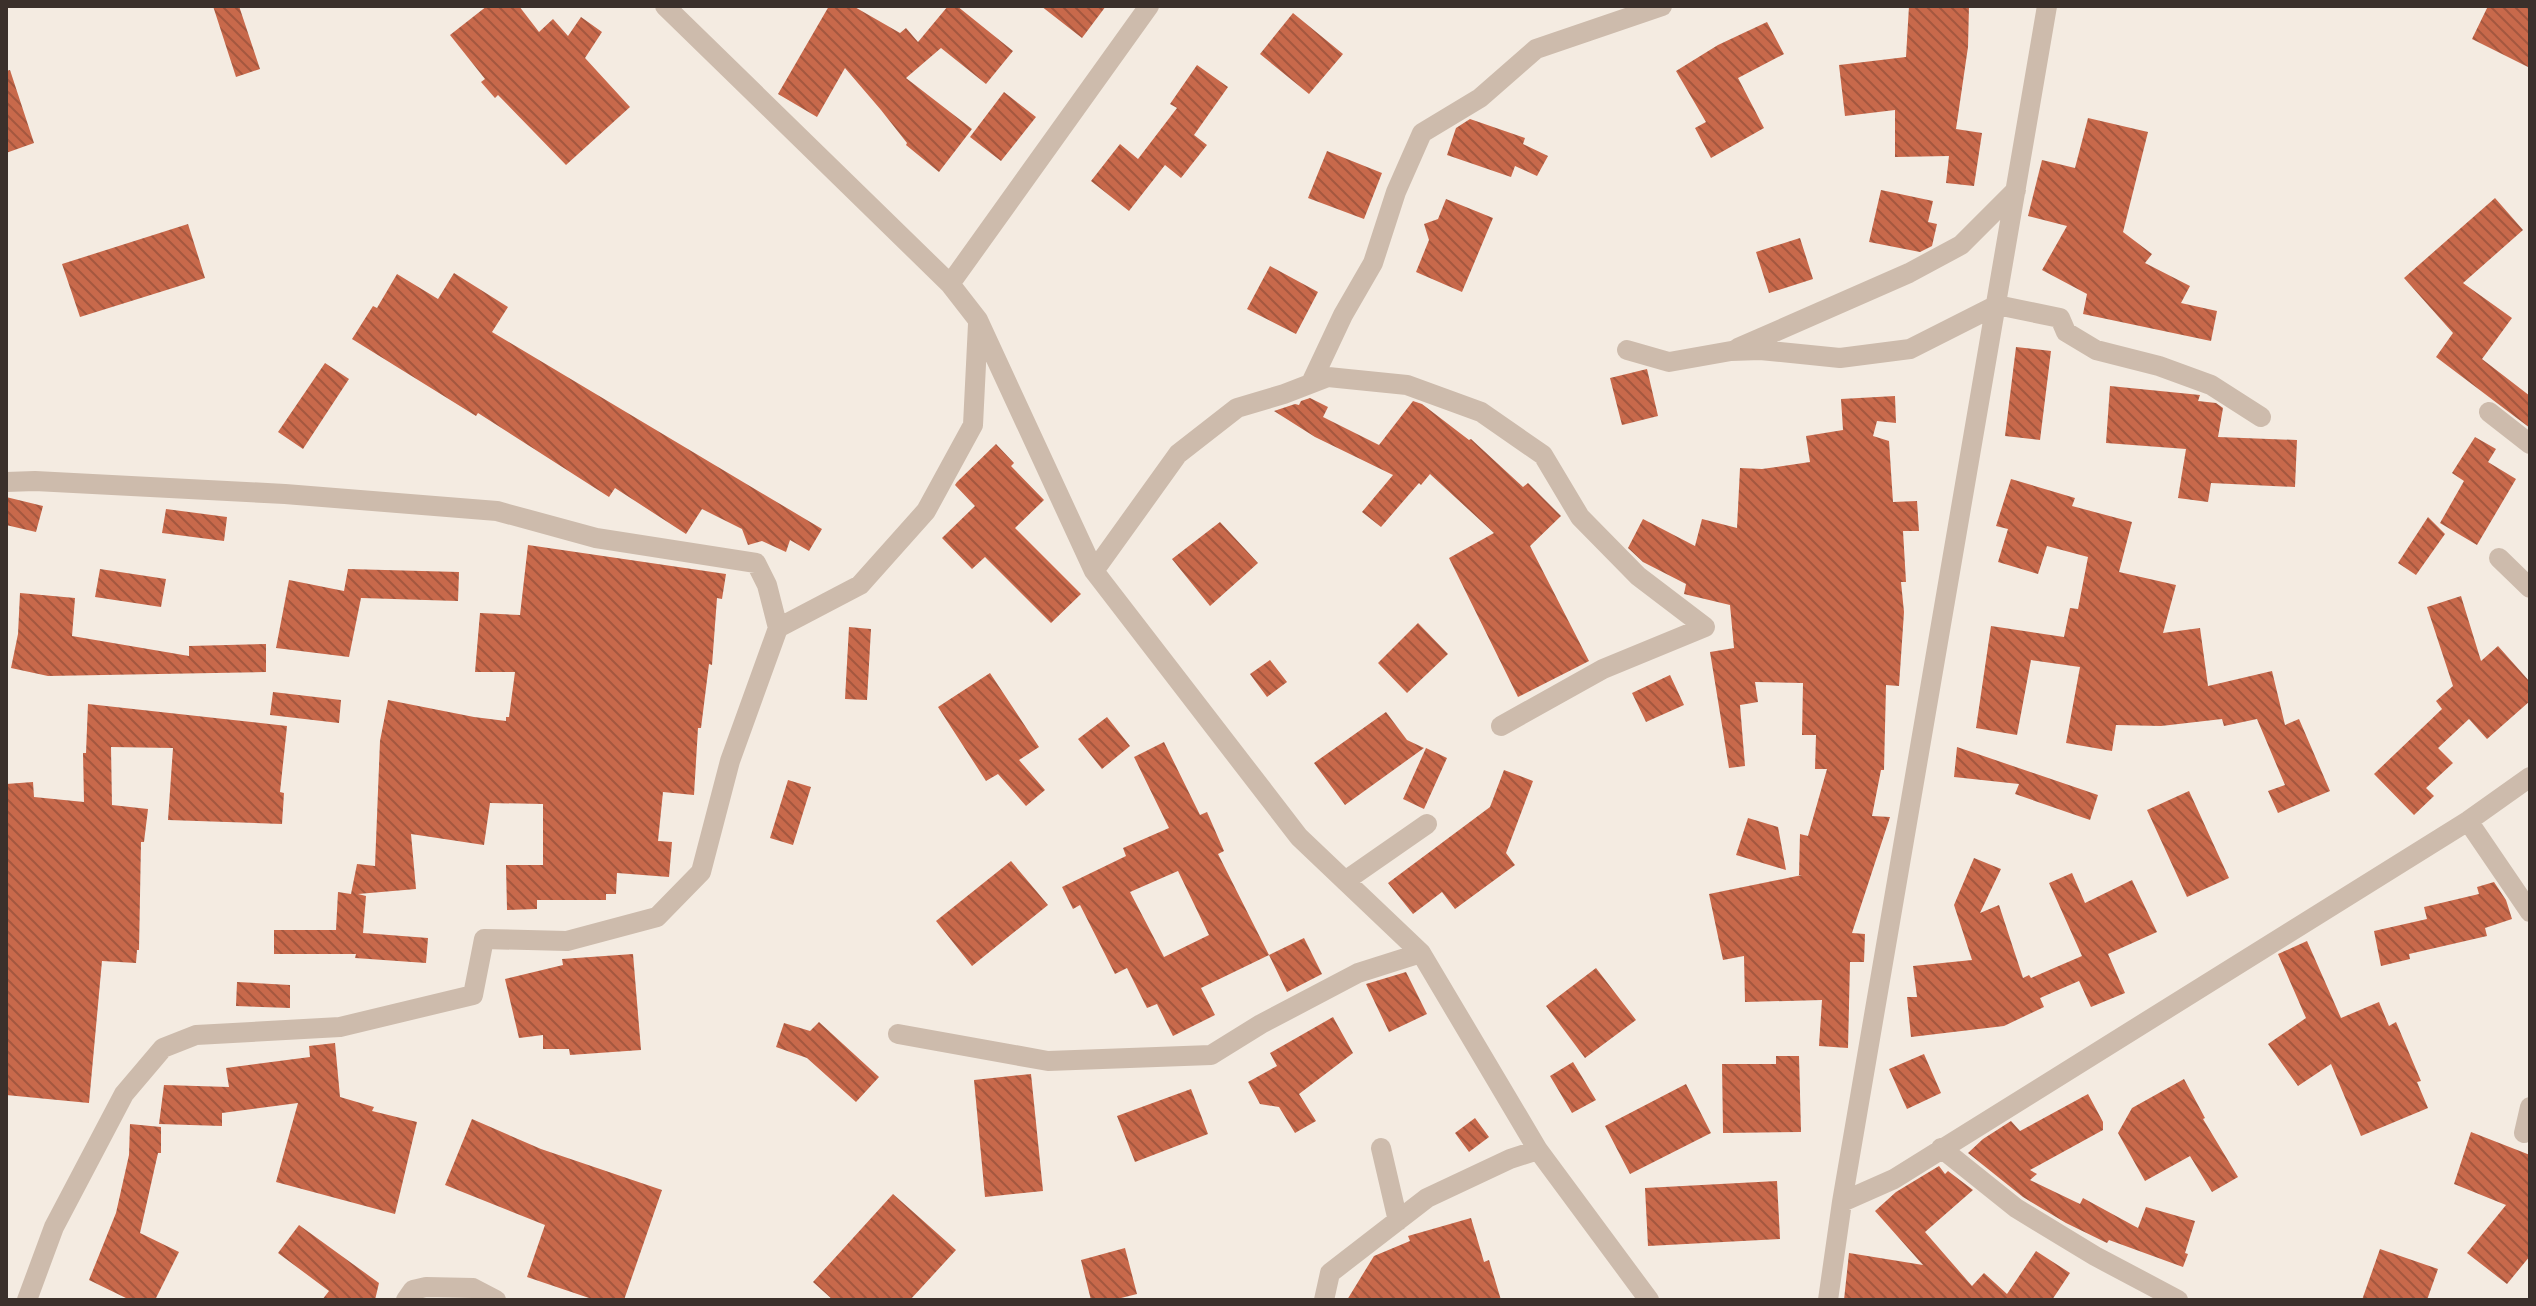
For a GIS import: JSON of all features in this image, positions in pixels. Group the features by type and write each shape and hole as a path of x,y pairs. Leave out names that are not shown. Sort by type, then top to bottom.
{"street":[{"path":"665,6 950,284 978,320 1094,571 1299,837 1421,953 1538,1150 1649,1300"},
{"path":"950,284 1149,6"},
{"path":"1311,383 1343,315 1373,263 1396,192 1422,133 1480,98 1536,49 1662,6"},
{"path":"1828,1300 1842,1202 2047,6"},
{"path":"1731,351 1909,273 1961,245 2016,190"},
{"path":"1627,350 1669,362 1731,351 1760,350 1840,358 1910,349 1997,305 2060,318 2066,332 2096,350 2159,366 2211,385 2261,417"},
{"path":"778,628 860,585 926,511 973,425 978,320"},
{"path":"1094,571 1178,454 1237,408 1328,377 1407,385 1481,412 1543,455 1580,517 1638,576 1705,627 1603,669 1501,726"},
{"path":"2489,412 2530,444"},
{"path":"6,482 285,494 497,511 596,538 756,563 767,585 778,628 730,761 701,872 657,917 567,941 484,939 473,995 340,1027 196,1035 163,1048 124,1094 54,1227 27,1300"},
{"path":"2499,558 2530,588"},
{"path":"1842,1202 1894,1179 2468,821 2530,777"},
{"path":"2468,821 2530,912"},
{"path":"1345,881 1427,824"},
{"path":"898,1034 1048,1061 1211,1055 1261,1024 1358,973 1421,953"},
{"path":"2524,1133 2530,1107"},
{"path":"1381,1148 1398,1221"},
{"path":"1941,1148 2016,1208 2095,1256 2178,1300"},
{"path":"1324,1300 1330,1273 1427,1198 1510,1159 1538,1150"},
{"path":"406,1300 413,1290 426,1287 473,1288 496,1300"}],"building":[{"path":"213,6 239,6 260,69 236,77"},
{"path":"487,6 519,6 539,32 553,19 568,36 581,17 602,32 585,58 630,107 566,165 498,95 495,98 481,82 485,79 450,35"},
{"path":"829,6 853,6 900,33 906,28 918,42 948,6 957,6 1013,51 986,84 941,48 906,78 972,129 939,172 906,145 845,68 817,117 778,94"},
{"path":"1041,6 1106,6 1082,38"},
{"path":"1909,6 1969,6 1968,47 1956,129 1982,133 1974,186 1946,183 1949,156 1895,157 1895,110 1845,116 1839,65 1906,57"},
{"path":"2488,6 2530,6 2530,68 2472,39"},
{"path":"1293,13 1343,54 1309,94 1260,54"},
{"path":"1767,22 1784,54 1738,78 1764,128 1711,158 1695,128 1706,122 1676,71 1718,45"},
{"path":"1197,65 1228,87 1194,135 1207,145 1181,178 1165,165 1129,211 1091,181 1120,144 1138,159 1177,108 1170,104"},
{"path":"10,70 34,143 6,153 6,71"},
{"path":"1004,92 1036,117 1001,161 970,137"},
{"path":"2088,118 2148,132 2123,232 2152,254 2145,263 2190,286 2181,303 2217,311 2211,341 2083,314 2087,294 2042,270 2067,226 2028,216 2042,160 2075,168"},
{"path":"1470,119 1525,138 1523,144 1548,156 1537,176 1515,166 1511,177 1447,155 1456,128"},
{"path":"1327,151 1382,173 1364,219 1308,198"},
{"path":"1881,190 1933,201 1928,222 1937,224 1932,246 1920,252 1869,242"},
{"path":"2495,198 2523,230 2463,283 2512,318 2482,359 2530,396 2530,428 2436,357 2453,333 2404,278"},
{"path":"1446,199 1493,218 1462,292 1416,272 1429,240 1424,224 1438,219"},
{"path":"188,224 205,278 80,317 62,264"},
{"path":"1800,238 1813,279 1769,293 1756,252"},
{"path":"1270,266 1318,292 1296,334 1247,309"},
{"path":"454,273 508,307 492,332 822,529 809,551 790,540 786,552 762,541 748,545 742,529 702,509 686,534 615,488 609,497 478,413 476,416 352,339 373,306 377,308 397,274 438,299"},
{"path":"2016,347 2051,351 2040,440 2005,436"},
{"path":"325,363 349,379 303,449 278,432"},
{"path":"1647,369 1658,416 1622,425 1610,378"},
{"path":"2110,386 2200,395 2198,401 2216,403 2223,408 2218,437 2297,440 2295,487 2211,483 2208,502 2178,498 2186,449 2106,443"},
{"path":"1895,396 1896,423 1877,421 1873,436 1889,441 1893,502 1917,501 1919,531 1903,531 1906,582 1901,582 1904,612 1899,686 1886,685 1884,770 1881,770 1872,816 1890,817 1852,933 1865,934 1864,962 1850,962 1848,1048 1819,1046 1822,1000 1745,1002 1744,956 1723,960 1709,894 1802,875 1799,875 1800,834 1808,836 1827,769 1815,769 1816,735 1802,735 1803,683 1755,682 1758,702 1740,705 1745,766 1729,768 1710,652 1734,648 1730,605 1684,594 1686,584 1643,562 1628,548 1643,519 1695,546 1702,519 1737,528 1740,468 1762,469 1810,462 1806,436 1843,430 1841,399"},
{"path":"1310,398 1328,407 1323,417 1379,445 1413,401 1422,404 1471,439 1523,487 1528,483 1561,516 1530,546 1589,661 1518,697 1449,558 1494,533 1430,474 1381,527 1362,512 1393,475 1315,437 1274,411 1299,405"},
{"path":"2475,437 2496,449 2488,462 2516,479 2477,545 2440,523 2464,481 2452,473"},
{"path":"996,444 1014,463 1011,466 1044,500 1015,528 1081,594 1051,623 985,557 972,569 942,538 975,506 955,485"},
{"path":"2011,479 2075,498 2072,506 2132,522 2119,572 2176,585 2163,633 2200,628 2208,686 2272,671 2285,725 2299,719 2330,791 2278,813 2268,791 2285,785 2257,719 2224,726 2222,719 2161,726 2116,725 2112,751 2066,743 2080,667 2031,660 2017,735 1976,728 1991,626 2064,637 2070,608 2078,609 2088,557 2047,546 2038,574 1998,562 2008,529 1996,526"},
{"path":"6,497 43,506 36,532 6,525"},
{"path":"166,509 227,517 224,541 162,533"},
{"path":"2428,517 2445,534 2416,575 2398,563"},
{"path":"1220,522 1258,563 1210,606 1172,559"},
{"path":"528,545 726,574 722,599 717,598 712,665 709,664 701,728 698,728 694,795 663,792 658,841 672,842 669,877 617,873 616,894 606,894 606,900 537,900 537,909 507,910 506,865 543,865 543,804 490,803 484,845 411,834 416,889 358,894 366,896 363,933 428,938 426,963 355,958 356,954 274,954 274,930 336,930 338,892 351,894 357,864 375,866 380,741 388,700 474,717 506,721 509,717 515,672 475,672 480,613 520,615"},
{"path":"100,569 166,579 161,607 95,597"},
{"path":"348,569 459,572 458,601 361,598 349,657 276,648 289,580 344,591"},
{"path":"20,593 75,598 72,636 189,656 189,646 266,644 266,672 48,676 11,668 18,634"},
{"path":"2461,596 2481,661 2498,646 2530,682 2530,701 2487,739 2469,719 2438,748 2453,763 2426,788 2434,796 2414,815 2374,774 2442,709 2436,701 2453,686 2427,607"},
{"path":"1418,623 1448,654 1407,693 1378,663"},
{"path":"849,627 871,629 867,700 845,699"},
{"path":"1270,660 1287,682 1267,697 1250,674"},
{"path":"990,673 1039,747 1019,760 1045,790 1026,806 998,774 986,781 938,707"},
{"path":"1670,675 1684,705 1646,722 1632,693"},
{"path":"273,692 341,700 339,723 270,715"},
{"path":"88,704 287,726 280,792 284,793 282,824 168,820 173,748 111,747 112,805 148,809 144,842 141,842 139,950 136,963 102,961 89,1103 6,1095 6,784 33,782 34,797 84,802 83,753 86,753"},
{"path":"1386,712 1407,740 1424,748 1345,805 1314,763"},
{"path":"1107,717 1130,746 1102,769 1078,739"},
{"path":"1164,742 1200,815 1207,812 1224,851 1218,854 1269,955 1201,988 1215,1015 1173,1036 1157,1004 1147,1008 1127,968 1115,974 1080,905 1073,909 1062,887 1126,856 1123,848 1169,828 1134,757","holes":["1178,871 1209,935 1164,957 1130,892"]},
{"path":"1957,747 2098,795 2090,820 2015,794 2019,784 1954,777"},
{"path":"1426,748 1447,758 1424,809 1403,799"},
{"path":"1504,770 1533,781 1506,853 1515,865 1455,909 1442,892 1413,914 1388,883 1490,807"},
{"path":"788,780 811,787 793,845 770,838"},
{"path":"2189,791 2229,878 2187,897 2147,810"},
{"path":"1748,818 1778,827 1786,870 1736,855"},
{"path":"1974,858 2001,869 1980,913 1999,905 2023,978 2029,975 2031,978 2082,956 2049,883 2072,873 2085,903 2132,880 2157,932 2108,954 2125,993 2091,1007 2079,981 2040,998 2044,1007 2004,1026 1911,1037 1907,997 1917,997 1913,966 1972,960 1954,905"},
{"path":"1011,861 1048,905 972,966 936,921"},
{"path":"2494,882 2506,900 2512,919 2485,928 2487,936 2409,954 2410,959 2381,966 2374,931 2427,919 2424,907 2479,894 2477,887"},
{"path":"1304,938 1322,974 1287,992 1269,955"},
{"path":"2307,941 2341,1018 2379,1002 2389,1026 2396,1022 2421,1081 2417,1082 2428,1108 2361,1136 2331,1064 2298,1086 2268,1044 2306,1018 2278,954"},
{"path":"633,954 641,1050 570,1055 569,1049 543,1049 543,1035 519,1038 505,979 563,965 562,959"},
{"path":"1596,968 1636,1020 1585,1058 1546,1006"},
{"path":"1406,972 1427,1014 1389,1032 1366,984"},
{"path":"237,982 290,985 290,1008 236,1006"},
{"path":"1333,1017 1353,1053 1299,1094 1316,1121 1295,1133 1279,1107 1260,1104 1248,1082 1277,1066 1270,1053"},
{"path":"819,1022 879,1077 856,1102 807,1058 776,1047 784,1023 810,1031"},
{"path":"335,1043 340,1097 374,1107 372,1111 417,1122 395,1214 276,1182 298,1103 222,1113 222,1126 159,1124 164,1085 229,1087 226,1068 310,1057 309,1046"},
{"path":"1924,1054 1941,1093 1907,1109 1889,1069"},
{"path":"1776,1056 1799,1056 1801,1132 1723,1133 1722,1064 1776,1064"},
{"path":"1573,1062 1596,1100 1572,1113 1550,1076"},
{"path":"1031,1074 1043,1191 985,1197 974,1080"},
{"path":"2184,1079 2203,1119 2238,1177 2212,1192 2190,1156 2145,1181 2118,1133 2132,1108"},
{"path":"1686,1084 1711,1133 1630,1174 1605,1126"},
{"path":"1191,1089 1208,1134 1135,1162 1117,1116"},
{"path":"2088,1094 2103,1122 2103,1130 2030,1170 2037,1174 2030,1180 2080,1204 2083,1198 2138,1228 2146,1207 2195,1221 2183,1267 2109,1240 2107,1243 2066,1223 2023,1197 1968,1153 2011,1121 2020,1131"},
{"path":"1475,1118 1489,1137 1469,1152 1455,1133"},
{"path":"472,1119 541,1149 662,1190 624,1300 595,1300 527,1277 545,1225 445,1185"},
{"path":"130,1124 161,1127 161,1153 158,1153 140,1233 179,1252 155,1300 130,1300 89,1280 116,1213 129,1155"},
{"path":"2471,1132 2530,1155 2530,1256 2507,1284 2467,1253 2506,1205 2454,1184"},
{"path":"1939,1166 1945,1174 1948,1171 1973,1190 1925,1232 1972,1286 1984,1273 2007,1294 2036,1251 2070,1273 2052,1300 1844,1300 1849,1253 1923,1265 1875,1211 1896,1192"},
{"path":"1777,1181 1780,1239 1648,1246 1645,1188"},
{"path":"893,1194 956,1250 910,1300 833,1300 813,1282"},
{"path":"1471,1218 1484,1262 1489,1260 1501,1300 1347,1300 1374,1256 1410,1241 1408,1236"},
{"path":"299,1225 379,1283 375,1300 322,1300 329,1291 278,1253"},
{"path":"1125,1248 1137,1294 1113,1300 1091,1300 1081,1260"},
{"path":"2380,1249 2438,1269 2427,1300 2362,1300"}]}
